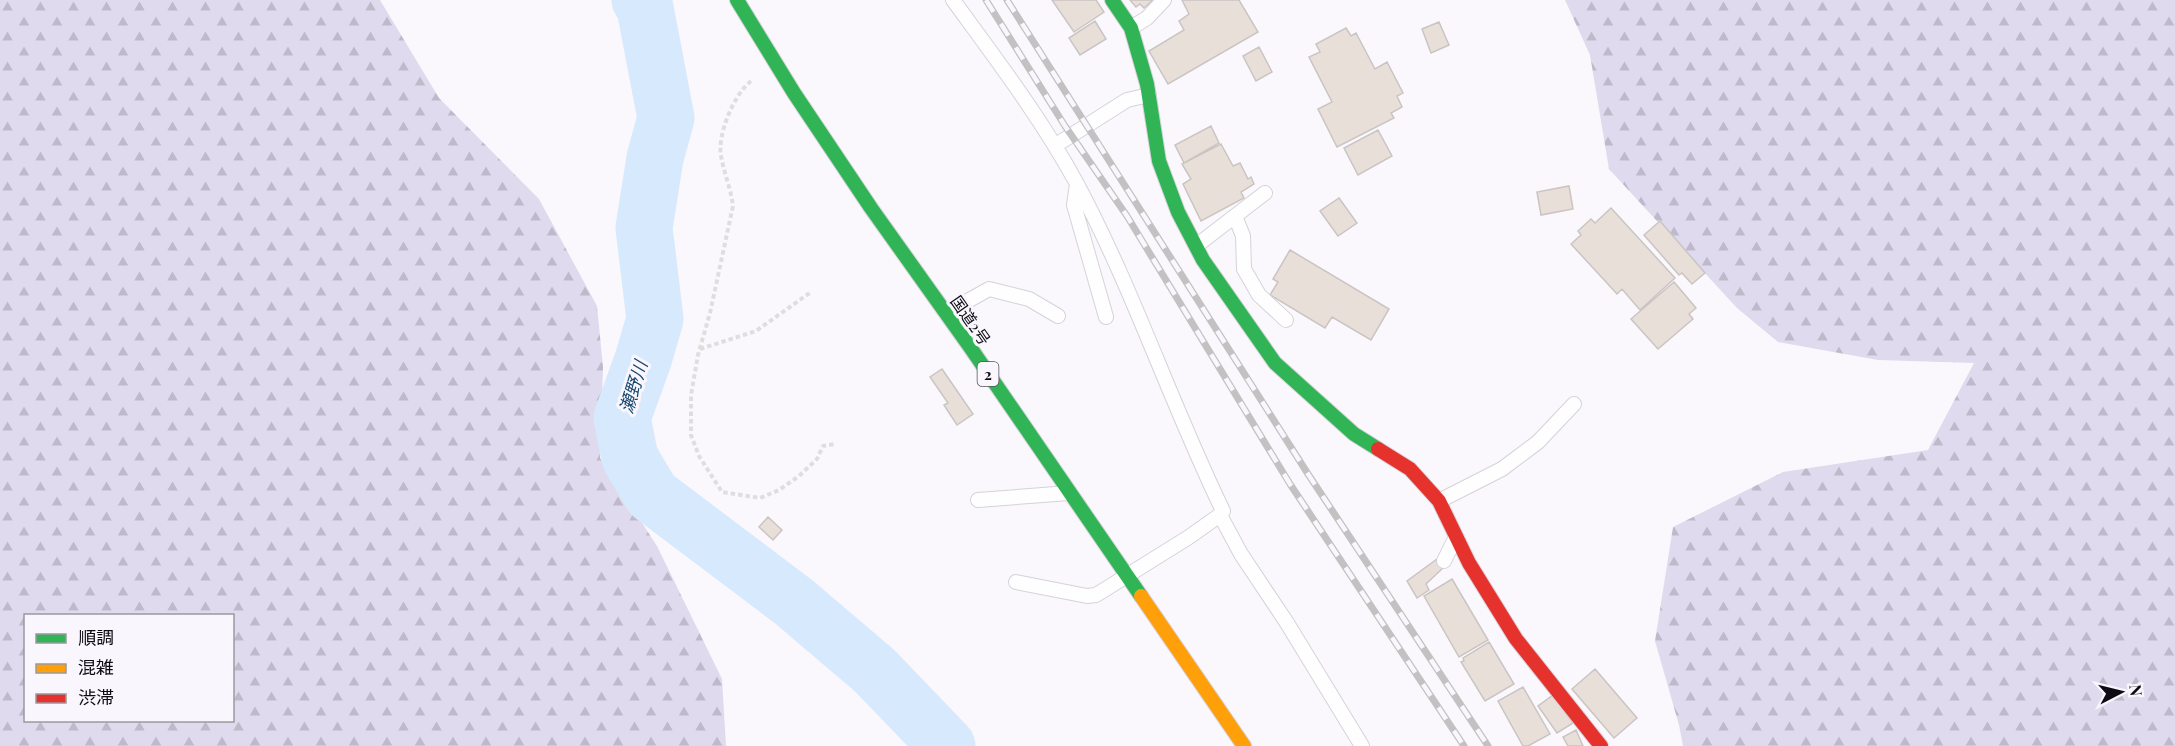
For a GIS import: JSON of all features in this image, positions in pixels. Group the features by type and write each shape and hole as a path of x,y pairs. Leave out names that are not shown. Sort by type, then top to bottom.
{"main road":[{"name":"国道2号","path":"737,0 871,208 946,313 1244,746"},
{"path":"1112,0 1131,28 1149,95 1159,161 1178,212 1203,260 1275,363 1354,434 1410,469 1439,501 1469,562 1516,639 1601,746"}],"lane":[{"path":"953,0 1056,145 1077,184 1128,291 1188,437 1223,511 1189,537 1096,595 1087,596 1016,582"},
{"path":"1131,28 1147,18 1164,0"},
{"path":"1056,145 1127,100 1149,95"},
{"path":"1077,184 1074,205 1106,317"},
{"path":"1196,246 1265,193"},
{"path":"1235,216 1243,237 1244,269 1259,295 1286,320"},
{"path":"946,313 989,288 1029,299 1058,316"},
{"path":"1439,501 1502,468 1538,442 1574,404"},
{"path":"978,500 1069,492"},
{"path":"1220,515 1241,554 1287,623 1362,746"},
{"path":"1444,561 1456,536"}],"path":[{"path":"775,62 746,85 726,118 720,154 733,206 691,395 691,435 699,456 722,492 760,498 779,490 799,476 817,459 824,446 835,444"},
{"path":"700,349 756,331 811,292"}],"green space":[{"path":"0,0 380,0 439,98 539,199 597,306 603,367 600,458 657,546 722,679 726,746 0,746"},
{"path":"1565,0 2175,0 2175,746 1683,746 1655,641 1673,527 1783,472 1928,450 1974,363 1878,360 1778,342 1737,308 1609,169 1590,55"}],"building":[{"path":"1052,0 1096,0 1104,12 1074,32"},
{"path":"1130,0 1153,0 1144,8 1140,4 1136,7"},
{"path":"1182,0 1239,0 1258,32 1168,84 1149,51 1184,30 1179,21 1189,14"},
{"path":"1095,21 1106,39 1080,55 1069,38"},
{"path":"1439,22 1449,45 1431,53 1422,29"},
{"path":"1346,28 1351,36 1356,33 1375,69 1387,62 1403,93 1397,96 1402,107 1391,113 1394,118 1337,147 1318,109 1332,102 1309,57 1320,52 1316,44"},
{"path":"1259,47 1272,72 1256,81 1243,56"},
{"path":"1211,126 1219,143 1184,163 1175,145"},
{"path":"1378,130 1392,156 1358,175 1344,148"},
{"path":"1221,144 1233,166 1240,163 1248,179 1251,177 1254,184 1241,192 1244,198 1201,221 1183,184 1191,179 1182,164"},
{"path":"1569,186 1573,209 1541,215 1537,192"},
{"path":"1339,198 1357,223 1338,236 1320,211"},
{"path":"1611,208 1675,278 1640,310 1622,289 1617,294 1571,244 1581,235 1578,231 1591,219 1595,223"},
{"path":"1660,221 1705,273 1692,284 1682,273 1679,275 1644,235"},
{"path":"1290,250 1389,309 1371,340 1332,317 1325,328 1270,295 1278,282 1273,279"},
{"path":"1674,282 1696,308 1689,314 1693,319 1658,349 1631,319"},
{"path":"942,369 973,414 957,425 944,405 948,403 930,377"},
{"path":"768,517 782,530 773,540 759,527"},
{"path":"1437,559 1443,568 1426,584 1429,590 1417,598 1407,581"},
{"path":"1452,579 1488,640 1459,657 1424,596"},
{"path":"1489,642 1514,684 1485,701 1461,662 1464,661 1463,658"},
{"path":"1595,669 1637,718 1614,738 1572,689"},
{"path":"1523,687 1550,734 1528,746 1523,746 1498,701"},
{"path":"1553,695 1573,723 1557,733 1538,706"},
{"path":"1576,730 1583,746 1568,746 1563,737"}],"waterway":[{"name":"瀬野川","path":"640,0 645,8 666,118 655,158 644,228 655,319 622,418 630,458 652,495 794,602 875,671 947,746"}],"railway":[{"path":"986,0 1065,126 1127,216 1290,484 1464,746"},
{"path":"1007,0 1308,474 1488,746"}],"traffic: fast":[{"path":"737,0 794,93 871,208 970,347 1141,596"},
{"path":"1112,0 1131,28 1147,84 1159,161 1178,212 1203,260 1275,363 1354,434 1378,449"}],"traffic: slow":[{"path":"1141,596 1244,746"}],"traffic: jam":[{"path":"1378,449 1410,469 1439,501 1469,563 1516,639 1601,746"}]}
